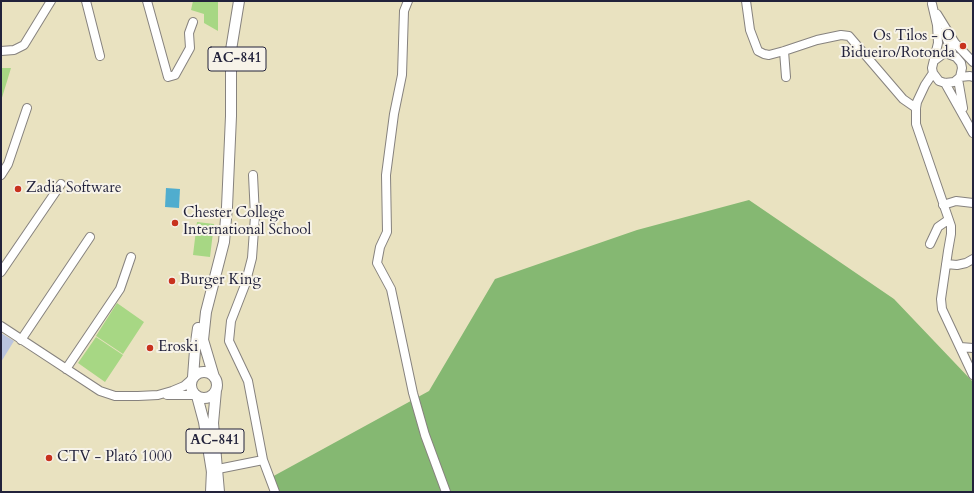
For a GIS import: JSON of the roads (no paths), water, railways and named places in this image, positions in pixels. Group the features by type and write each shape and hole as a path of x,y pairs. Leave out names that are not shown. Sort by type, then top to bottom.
{"main road":[{"name":"AC-841","path":"213,492 213,423 216,383 202,340 206,312 224,242 231,116 232,50 239,1"},
{"name":"AC-841","path":"231,116 245,1"},
{"name":"AC-841","path":"217,268 212,274 200,308 194,350 192,390 197,396 220,492"},
{"path":"192,378 200,372 211,374 214,377"},
{"path":"197,396 201,398 208,397 216,390"}],"street":[{"path":"1,51 14,50 24,45 50,1"},
{"path":"86,1 100,56"},
{"path":"147,1 168,77 175,75 190,48 189,33 193,22"},
{"path":"408,1 404,11 402,75 394,114 386,175 387,232 380,247 377,263 391,289 419,414 446,492"},
{"path":"746,1 750,30 758,51 769,55 817,40 842,35 849,36 903,98 916,108"},
{"path":"931,3 962,68 959,78 961,100 968,124"},
{"path":"931,3 937,25 938,43"},
{"path":"946,32 940,33 932,68 933,72 922,90 916,108 916,124 951,226 941,299 942,309 973,375"},
{"path":"946,32 973,62"},
{"path":"784,51 786,77"},
{"path":"935,60 943,54 956,57 973,67"},
{"path":"933,72 942,82 973,133"},
{"path":"922,90 930,83 954,82 959,78 972,76"},
{"path":"1,175 8,164 27,108"},
{"path":"253,176 255,216 252,258 245,285 232,320 230,341 248,381 263,460 275,492"},
{"path":"1,272 61,184"},
{"path":"943,205 956,201 973,203"},
{"path":"930,244 938,227 948,220"},
{"path":"21,340 90,237"},
{"path":"66,369 120,289 131,257"},
{"path":"946,264 957,265 966,263 973,259"},
{"path":"1,326 100,391 115,396 197,396"},
{"path":"960,348 973,348"},
{"path":"158,395 184,386 192,378"},
{"path":"210,492 214,469 263,460"}],"water":[{"path":"166,188 180,189 179,208 165,207"}],"place":[{"name":"Os Tilos - O Bidueiro/Rotonda","path":"963,46"},
{"name":"Zadia Software","path":"18,189"},
{"name":"Chester College International School","path":"175,223"},
{"name":"Burger King","path":"172,281"},
{"name":"Eroski","path":"150,348"},
{"name":"CTV - Plató 1000","path":"49,458"}]}
